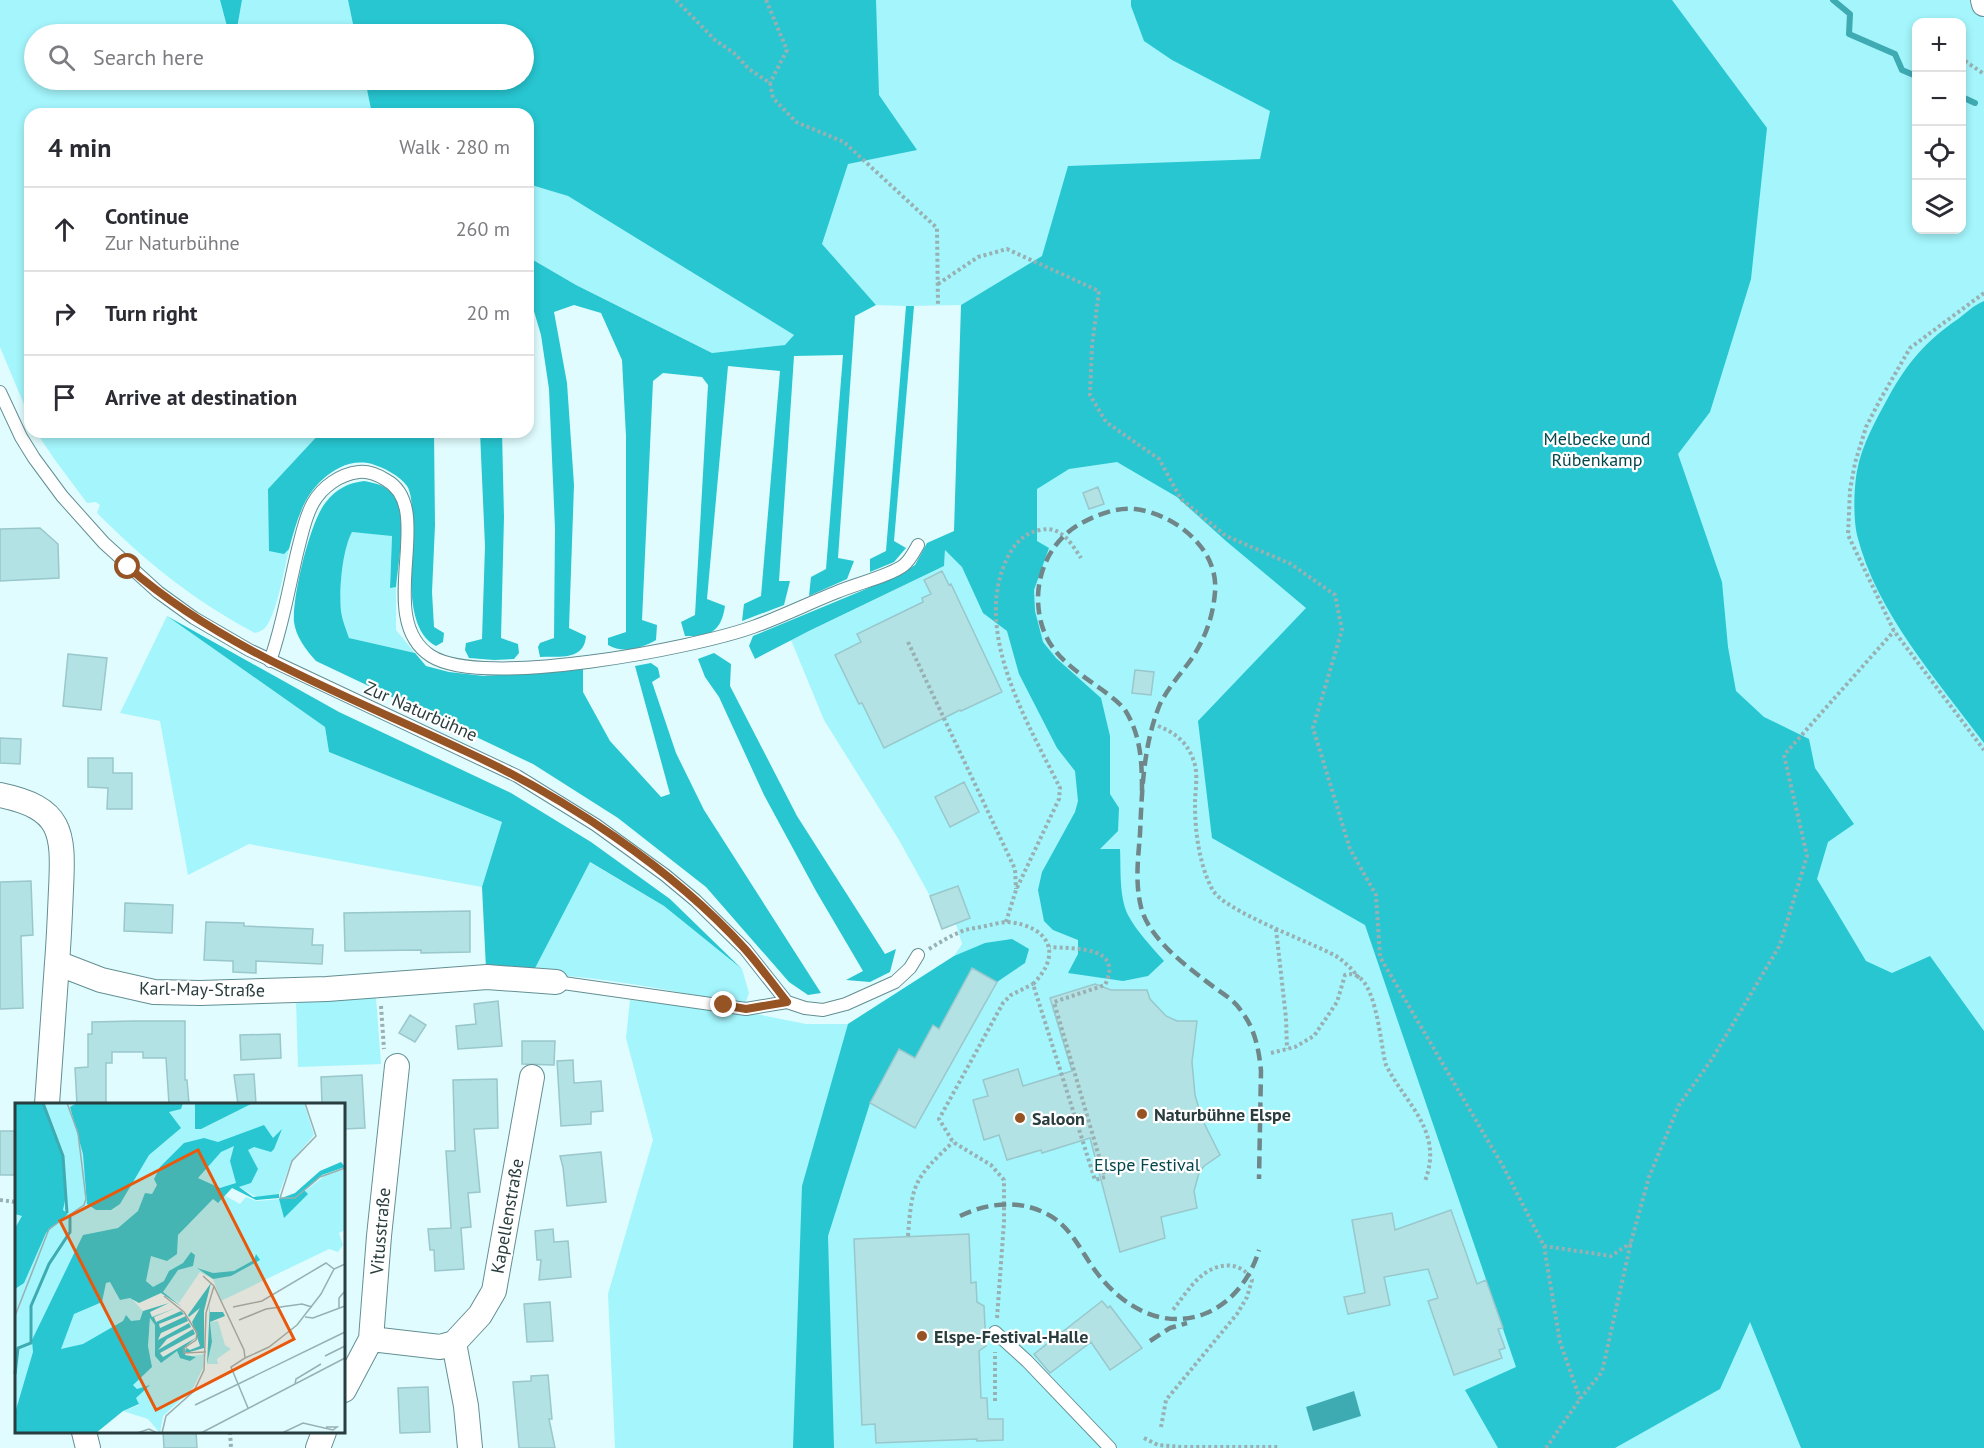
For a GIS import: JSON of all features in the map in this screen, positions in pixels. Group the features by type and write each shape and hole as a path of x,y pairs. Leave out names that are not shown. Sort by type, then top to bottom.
{"street":[{"path":"0,795 34,805 45,813 58,830 63,849 47,1103"},
{"name":"Karl-May-Straße","path":"57,963 101,980 154,992 200,993 316,989 487,978 556,982"},
{"name":"Vitusstraße","path":"345,1388 371,1339 379,1236 397,1066"},
{"name":"Kapellenstraße","path":"454,1343 480,1315 494,1291 532,1077"},
{"path":"371,1339 440,1347 454,1343 466,1406 470,1448"},
{"path":"84,1433 88,1448"},
{"path":"318,1448 323,1433"}],"lane":[{"name":"Zur Naturbühne","path":"0,392 21,437 34,458 76,513 128,567 171,603 225,637 270,661 517,776 596,825 665,875 695,900 745,949 787,1002"},
{"path":"270,661 280,633 283,610 300,540 312,504 326,487 351,473 364,471 377,475 391,482 401,492 407,520 405,604 410,629 419,644 432,656 465,667 513,668 568,663 624,657 700,643 752,627 897,569 905,564 918,545"},
{"path":"556,982 592,985 746,1009 787,1002 805,1008 823,1010 846,1004 895,982 910,968 918,955"},
{"path":"996,1332 1110,1448"}],"path":[{"path":"675,0 716,40 735,53 749,69 770,83"},
{"path":"766,0 787,50 770,83 773,98 796,122 844,142 937,228 938,306"},
{"path":"1966,62 1984,74"},
{"path":"938,284 978,257 1007,249 1099,291 1092,346 1090,395 1106,422 1159,459 1181,499 1226,536 1291,564 1335,596 1342,630 1313,728 1350,849 1376,895 1380,957 1504,1168 1544,1246 1560,1342 1580,1399"},
{"path":"1984,293 1910,348 1866,427 1855,463 1850,490 1848,535 1894,631 1984,750"},
{"path":"1006,922 1016,890 1059,799 1060,788 1021,709 1008,675 998,639 999,587 1003,569 1013,549 1022,538 1033,531 1047,528 1064,535 1081,558"},
{"path":"1546,1448 1602,1372 1631,1242 1649,1177 1678,1105 1712,1059 1780,945 1807,856 1784,755 1894,631"},
{"path":"908,642 1015,869 1016,890"},
{"path":"1158,726 1176,735 1193,759 1196,775 1196,835 1207,879 1213,891 1228,903 1336,956 1366,986 1376,1010 1386,1065 1419,1113 1426,1130 1430,1149 1430,1169 1425,1181"},
{"path":"918,955 960,932 1006,922 1034,929 1050,947 1050,958 1046,968 1033,984 1011,995 1004,1004 939,1119 953,1142 992,1165 1004,1180 1004,1222 996,1332 995,1401"},
{"path":"1276,928 1286,1018 1287,1049"},
{"path":"1033,984 1095,1180 1106,1177 1054,1002 1105,985 1110,973 1110,964 1102,956 1090,950 1050,947"},
{"path":"1270,1053 1306,1041 1319,1030 1337,1002 1345,975 1352,974 1359,978"},
{"path":"379,984 385,1064 397,1066"},
{"path":"908,1236 910,1203 917,1180 953,1142"},
{"path":"0,1200 15,1202"},
{"path":"1544,1246 1611,1256 1631,1242"},
{"path":"1161,1427 1166,1400 1237,1314 1247,1297 1252,1280 1236,1265 1221,1265 1200,1277 1172,1311"},
{"path":"230,1433 231,1448"},
{"path":"1144,1438 1158,1445 1180,1447 1280,1447"}],"green space":[{"path":"0,0 220,0 226,24 24,24 24,90 367,90 371,108 24,108 24,405 0,347"},
{"path":"220,0 242,0 238,24 226,24"},
{"path":"242,0 348,0 353,24 238,24"},
{"path":"348,0 876,0 879,95 917,150 848,164 822,244 876,305 855,316 838,558 854,561 847,579 809,596 811,577 826,569 843,355 794,356 779,581 790,581 784,605 742,621 744,604 761,596 780,371 728,366 707,599 725,606 721,622 713,631 708,634 685,636 681,622 695,615 708,385 702,377 663,373 653,381 642,620 657,625 656,640 632,649 614,648 608,645 608,638 626,632 626,436 622,360 601,313 574,305 554,312 567,383 574,485 569,628 586,636 581,650 570,656 540,657 538,647 540,643 554,638 555,528 549,389 541,335 534,311 534,260 576,285 712,353 785,345 794,335 568,196 534,186 534,108 371,108 367,90 534,90 534,24 353,24"},
{"name":"Melbecke und Rübenkamp","path":"357,0 1984,0 1984,1448 615,1448 608,1294 653,1140 626,1038 630,1000 746,1012 806,1024 848,1024 954,956 962,944 956,924 942,929 930,896 899,840 824,720 791,640 944,566 945,549 971,527 1027,266 961,305 876,305 836,260 534,117 534,108 527,108 525,90 534,90 534,24 475,24"},
{"name":"Melbecke und Rübenkamp","path":"1131,0 1672,0 1767,128 1751,279 1710,412 1678,454 1722,582 1728,647 1736,691 1764,717 1809,739 1815,768 1854,824 1828,842 1817,879 1866,961 1892,973 1930,956 1984,1031 1984,1448 1801,1448 1750,1322 1720,1389 1615,1448 1498,1448 1465,1390 1516,1367 1365,925 1212,838 1198,721 1306,608 1177,497 1117,462 1069,469 1037,489 1037,541 1049,548 1034,590 1035,611 1043,642 1056,658 1101,698 1110,736 1110,794 1119,808 1118,831 1100,849 1120,849 1121,883 1125,908 1144,939 1164,961 1148,976 1123,981 1068,973 1078,954 1078,940 1053,930 1044,921 1038,890 1042,872 1075,812 1078,801 1075,771 1057,748 1019,674 1007,631 983,613 962,567 945,550 944,566 755,659 749,646 753,636 895,577 915,565 927,543 954,531 961,305 1042,256 1068,166 1260,159 1270,111 1172,60 1144,41 1131,6"},
{"path":"534,186 568,196 794,335 786,345 712,353 576,285 534,260"},
{"path":"1984,301 1984,743 1928,670 1878,591 1857,535 1854,503 1857,471 1862,451 1874,423 1896,384 1927,344 1970,309"},
{"path":"906,306 914,306 894,541 906,548 894,562 870,572 870,559 886,551"},
{"path":"40,438 315,438 268,489 283,554 289,549 276,603 264,629 255,633 232,620 152,564 97,513 100,505 96,502 87,503"},
{"path":"315,438 434,438 435,525 432,592 434,627 444,633 443,642 436,646 424,636 417,622 411,585 412,509 408,489 400,478 391,472 365,463 352,463 333,471 309,495 297,521 289,549 284,554 269,551 268,489"},
{"path":"480,438 502,438 504,517 501,638 518,644 519,653 514,659 469,658 465,650 466,643 482,639 485,546"},
{"path":"364,481 384,487 398,503 401,526 400,553 396,587 390,588 392,536 352,532 344,560 340,592 342,614 349,638 415,653 426,666 449,672 484,676 583,669 583,692 610,741 661,797 670,794 635,666 651,663 658,668 660,677 652,682 676,753 704,810 821,993 808,995 789,982 706,887 618,818 533,764 316,661 302,643 294,622 296,595 303,560 314,525 326,502 343,487"},
{"path":"352,532 392,535 390,587 396,587 396,630 415,653 349,638 342,614 340,592 344,560"},
{"path":"167,616 325,727 329,752 502,822 482,887 249,844 188,875 160,721 120,713"},
{"path":"167,616 339,712 511,793 591,842 670,899 742,969 664,906 590,862 532,974 486,969 482,887 502,822 329,752 325,727"},
{"path":"714,653 731,664 730,686 797,816 885,954 896,949 890,972 870,982 846,980 863,971 764,795 719,697 705,677 698,659"},
{"path":"589,862 664,906 742,969 749,993 745,1004 613,981 532,974"},
{"path":"1012,939 1029,949 1025,963 997,982 972,969 939,1029 934,1026 915,1058 899,1049 870,1103 828,1236 834,1448 793,1448 802,1186 848,1024 954,956 985,943"},
{"path":"376,997 381,1064 298,1067 296,1000"}],"shaded area":[{"path":"1354,1391 1361,1416 1313,1431 1306,1407"}],"building":[{"path":"1098,487 1104,504 1089,509 1083,493"},
{"path":"40,528 58,544 59,578 0,581 0,529"},
{"path":"942,571 949,585 951,584 1002,692 884,748 835,655 861,642 857,634 923,602 922,598 931,594 924,580"},
{"path":"68,654 107,658 101,710 63,706"},
{"path":"1135,670 1154,672 1151,695 1132,693"},
{"path":"0,738 21,739 20,764 0,763"},
{"path":"88,758 113,758 113,773 132,773 132,809 107,809 108,788 88,787"},
{"path":"964,782 979,812 950,827 935,797"},
{"path":"31,881 33,935 21,936 23,1008 0,1009 0,882"},
{"path":"958,886 970,918 942,929 930,896"},
{"path":"125,903 173,905 172,933 124,931"},
{"path":"470,911 470,952 345,951 344,913"},
{"path":"206,922 313,929 312,945 323,945 322,964 256,961 256,973 233,972 233,961 204,960"},
{"path":"972,968 997,982 915,1128 870,1103 899,1049 915,1058 933,1025 939,1029"},
{"name":"Naturbühne Elspe","path":"1095,984 1111,990 1147,990 1150,999 1166,1016 1177,1021 1197,1021 1192,1062 1195,1095 1202,1119 1220,1155 1204,1166 1199,1173 1194,1191 1197,1208 1161,1217 1165,1238 1120,1252 1090,1138 1042,1153 1041,1150 1007,1160 999,1135 984,1140 973,1100 988,1096 983,1080 1018,1069 1023,1086 1072,1071 1050,998"},
{"path":"498,1001 502,1046 458,1049 456,1026 476,1024 474,1004"},
{"path":"410,1015 426,1025 415,1042 399,1033"},
{"path":"185,1021 185,1080 187,1080 189,1103 169,1103 166,1058 143,1058 143,1052 112,1052 112,1063 106,1063 106,1103 77,1103 75,1068 88,1067 88,1034 92,1034 92,1022"},
{"path":"280,1034 281,1058 241,1060 240,1035"},
{"path":"522,1041 555,1041 554,1065 522,1064"},
{"path":"573,1060 574,1083 601,1081 603,1111 591,1112 591,1124 561,1126 557,1061"},
{"path":"254,1074 256,1103 238,1103 234,1075"},
{"path":"362,1075 365,1128 345,1129 345,1103 322,1103 321,1077"},
{"path":"497,1079 498,1128 474,1129 480,1192 468,1193 471,1227 461,1228 464,1269 435,1271 434,1250 430,1250 428,1229 451,1228 446,1151 455,1151 453,1080"},
{"path":"0,1131 15,1131 15,1175 0,1175"},
{"path":"601,1152 606,1202 567,1206 560,1156"},
{"path":"1451,1210 1477,1284 1486,1280 1503,1328 1498,1329 1505,1348 1499,1350 1502,1358 1454,1375 1428,1301 1438,1298 1428,1269 1384,1277 1390,1305 1348,1314 1344,1297 1365,1293 1352,1220 1392,1213 1395,1230"},
{"path":"553,1229 554,1242 568,1241 571,1277 539,1280 541,1260 537,1260 535,1231"},
{"name":"Elspe-Festival-Halle","path":"969,1234 971,1283 976,1282 977,1302 984,1306 986,1346 979,1351 981,1398 987,1398 988,1419 1003,1419 1003,1440 876,1443 875,1424 862,1425 854,1239"},
{"path":"1102,1301 1108,1308 1110,1306 1142,1348 1110,1370 1091,1342 1050,1373 1034,1354"},
{"path":"550,1302 553,1341 527,1342 524,1304"},
{"path":"548,1375 552,1419 549,1419 555,1448 519,1448 513,1382 531,1381 531,1376"},
{"path":"428,1387 430,1432 400,1433 398,1388"},
{"path":"163,1433 196,1433 197,1448 164,1448"}],"waterway":[{"path":"1833,0 1850,14 1849,34 1895,54 1902,70 1912,74"},
{"path":"1966,99 1975,103"}],"railway":[{"path":"1142,791 1140,749 1125,710 1057,653 1043,630 1038,599 1044,566 1055,546 1070,530 1113,510 1135,509 1150,512 1179,526 1202,548 1210,562 1214,576 1214,602 1206,631 1193,657 1160,704 1150,736 1143,785 1138,889 1141,907 1152,931 1182,962 1233,1001 1253,1033 1258,1048 1261,1071 1259,1179"},
{"path":"960,1216 981,1208 1003,1204 1025,1206 1047,1214 1063,1225 1097,1273 1118,1296 1144,1312 1173,1319 1204,1314 1223,1304 1239,1289 1251,1270 1259,1250"},
{"path":"1150,1341 1170,1328 1187,1323"}],"place":[{"name":"Naturbühne Elspe","path":"1142,1114"},
{"name":"Saloon","path":"1020,1118"},
{"name":"Elspe-Festival-Halle","path":"922,1336"}],"route":[{"path":"128,567 171,603 225,637 270,661 517,776 631,849 695,900 723,927 745,949 787,1002 746,1009 724,1005"}],"park label":[{"name":"Elspe Festival","path":"1147,1164"}]}
